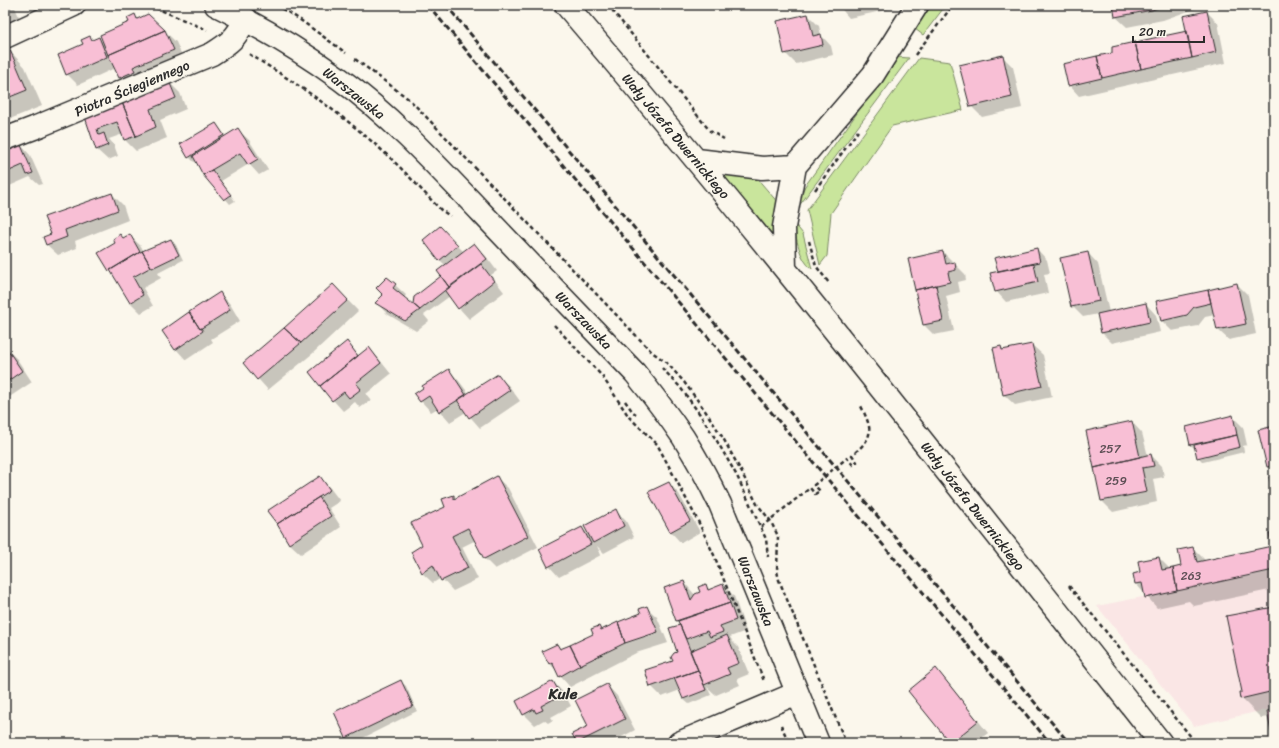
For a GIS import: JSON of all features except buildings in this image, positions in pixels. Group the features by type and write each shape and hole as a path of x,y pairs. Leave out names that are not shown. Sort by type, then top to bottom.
{"street":[{"path":"5,37 74,5"},
{"name":"Warszawska","path":"216,5 288,43 341,80 392,122 451,181 635,373 682,436 706,476 720,504 818,743"},
{"name":"Wały Józefa Dwernickiego","path":"566,5 697,160 785,268 1160,743"},
{"path":"785,268 784,227 795,166 873,75 917,5"},
{"name":"Piotra Ściegiennego","path":"5,139 212,54 237,36 246,20"},
{"path":"697,160 762,168 795,166"},
{"path":"679,743 797,693"}],"path":[{"path":"149,5 203,28 230,42 301,86 342,117 387,155 441,210 453,217"},
{"path":"608,5 710,131 729,142"},
{"path":"808,239 816,266 830,285"},
{"path":"549,320 602,376 629,417 657,444 698,521 714,555 789,743"},
{"path":"665,370 680,387 717,440 737,476 761,528 810,488 815,494 820,491 814,485 847,458 853,465 857,462 852,455 867,441 870,425 861,406"}],"shaded area":[{"path":"1274,571 1274,708 1194,726 1097,606"}],"green space":[{"path":"932,5 946,5 923,35 915,29"},
{"path":"897,57 909,58 799,206 797,202 805,186"},
{"path":"919,58 950,62 963,110 892,126 831,213 827,256 820,265 807,210"},
{"path":"718,170 756,177 779,204 778,243"},
{"path":"794,223 803,234 812,269 801,254 797,242"}],"railway":[{"path":"428,5 1050,743"},
{"path":"446,5 1069,743"}],"district":[{"name":"Kule","path":"563,694"}]}
